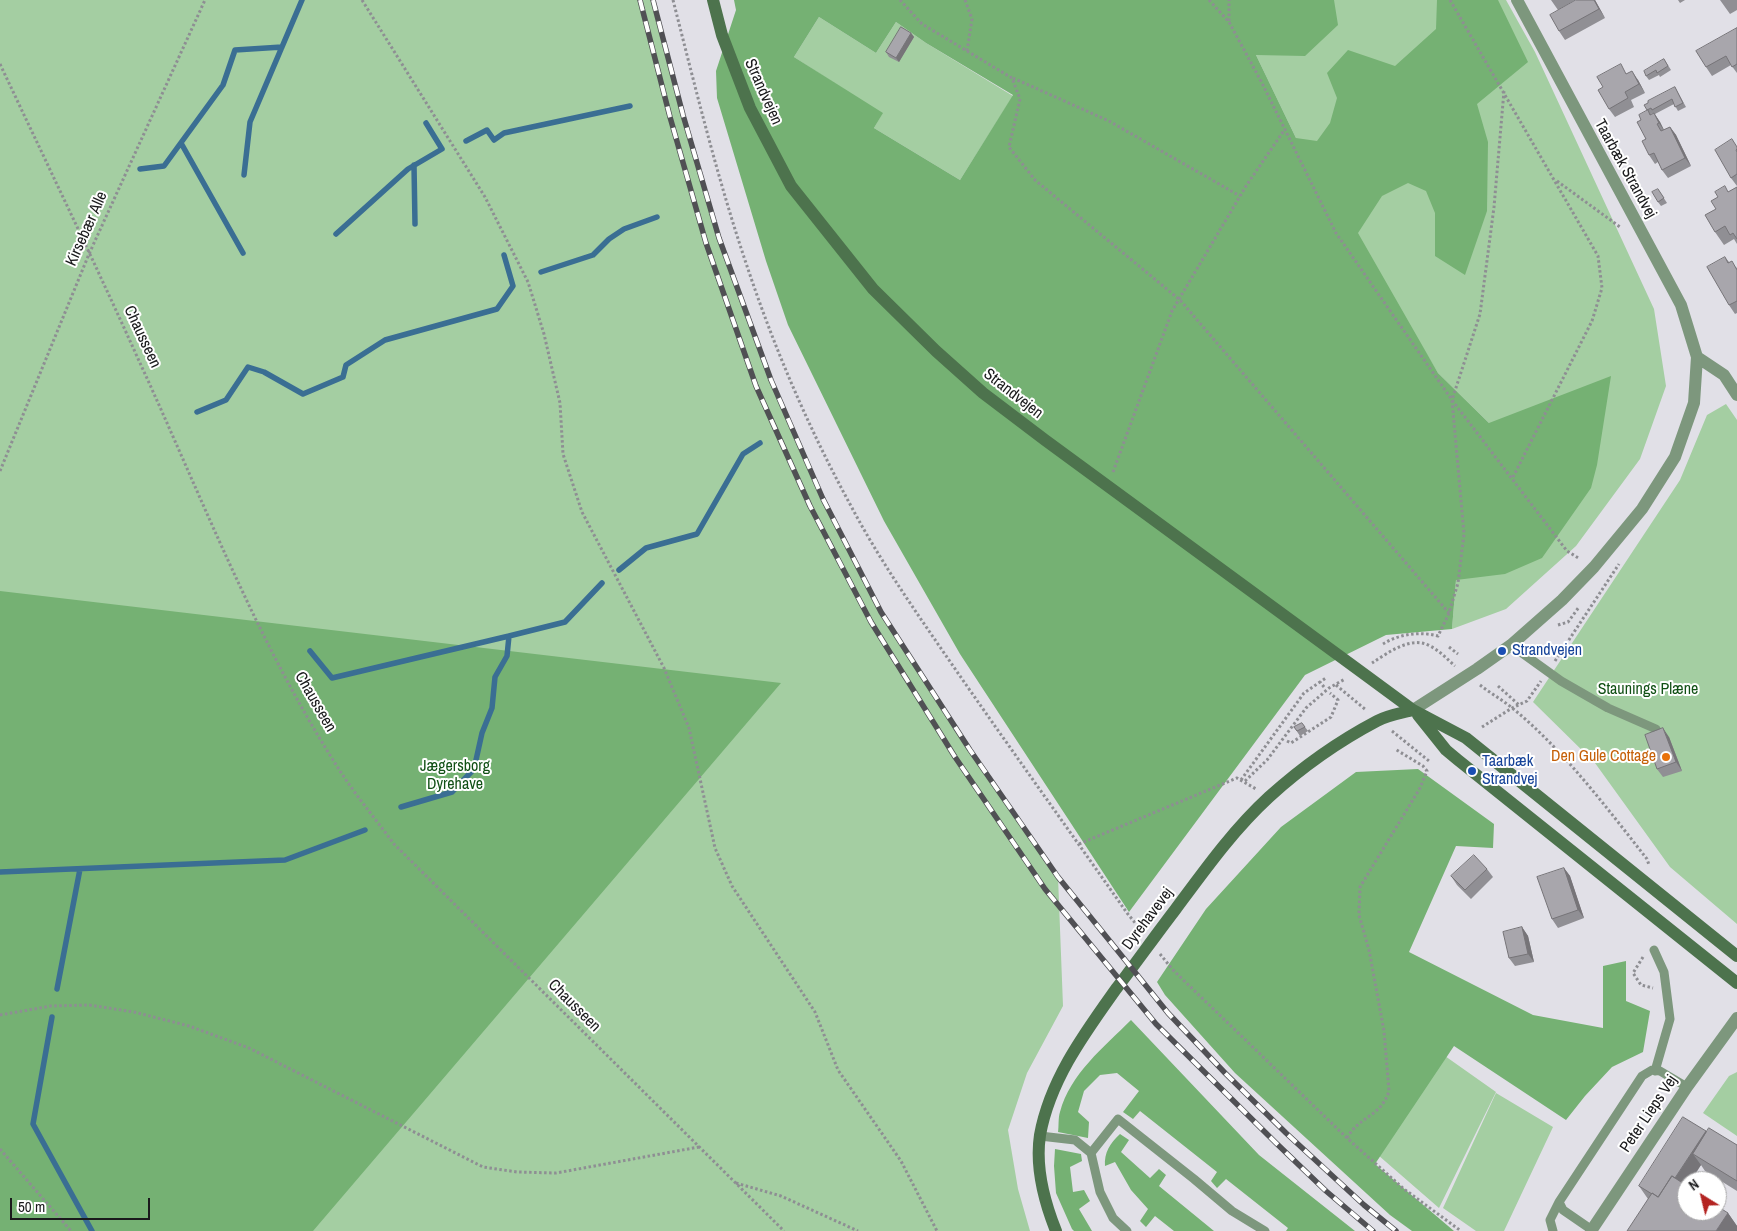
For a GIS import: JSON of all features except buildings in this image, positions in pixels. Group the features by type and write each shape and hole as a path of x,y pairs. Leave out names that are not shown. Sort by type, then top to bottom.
{"main road":[{"name":"Strandvejen","path":"713,0 722,35 750,108 791,186 873,289 936,351 983,393 1413,710 1466,738 1737,956"},
{"name":"Strandvejen","path":"1413,710 1446,750 1737,983"},
{"name":"Dyrehavevej","path":"1056,1231 1046,1206 1039,1172 1040,1136 1050,1101 1061,1074 1085,1033 1157,932 1225,844 1269,798 1316,760 1379,720 1413,710"}],"street":[{"name":"Taarbæk Strandvej","path":"1413,710 1477,669 1510,645 1562,600 1594,567 1642,509 1675,457 1694,403 1697,357 1681,305 1517,0"},
{"path":"1697,357 1724,375 1737,395"},
{"name":"Peter Lieps Vej","path":"1592,1230 1687,1087 1737,1018"}],"lane":[{"path":"1510,645 1548,672 1608,708 1656,729"},
{"path":"1654,950 1664,972 1670,1019 1655,1071"},
{"path":"1553,1231 1550,1220 1559,1202 1642,1076 1652,1070 1660,1071 1687,1087"},
{"path":"1092,1153 1118,1119 1194,1178 1232,1211 1266,1231"},
{"path":"1040,1136 1075,1140 1092,1153 1100,1192 1113,1218 1127,1231"},
{"path":"1559,1202 1563,1210 1592,1230"}],"path":[{"name":"Kirsebær Alle","path":"0,471 89,254 205,0"},
{"path":"362,0 485,196 528,282 544,334 560,403 563,454 582,512 664,668 689,728 714,848 732,886 815,1012 838,1070 901,1161 937,1231"},
{"path":"673,0 712,153 748,270 783,362 851,507 886,566 1019,762 1144,934"},
{"path":"900,0 922,24 1012,78 1109,121 1240,196"},
{"path":"965,0 972,19 967,51"},
{"path":"1209,0 1229,22 1262,83 1336,234 1452,400 1567,551 1594,567"},
{"path":"1229,0 1229,22"},
{"path":"1450,0 1598,256 1602,288 1592,321 1512,480"},
{"name":"Chausseen","path":"0,64 141,364 192,483 259,624 293,691 342,774 394,844 784,1231"},
{"path":"1012,78 1020,99 1009,147 1035,180 1180,300 1449,613"},
{"path":"1382,644 1405,635 1426,633 1438,636 1449,613 1458,583 1464,534 1452,400 1480,314 1494,207 1504,92"},
{"path":"1108,486 1172,311 1240,196 1285,129"},
{"path":"1554,179 1628,233 1633,234 1640,229"},
{"path":"1482,727 1527,701 1624,556"},
{"path":"1365,667 1404,645 1421,642 1432,647 1448,660"},
{"path":"1449,647 1458,654"},
{"path":"1243,781 1304,693 1326,678"},
{"path":"1320,682 1324,687"},
{"path":"1243,781 1267,760 1306,708 1329,688 1336,685 1379,720"},
{"path":"1498,686 1519,705"},
{"path":"1490,692 1512,708 1553,746 1601,800 1647,859 1651,868"},
{"path":"1287,741 1291,744 1331,717 1338,700 1330,693"},
{"path":"1406,743 1429,761"},
{"path":"1347,1138 1352,1128 1381,1108 1389,1091 1384,1031 1369,950 1359,915 1360,887 1420,788 1427,771 1423,766 1395,749"},
{"path":"1079,844 1237,778 1243,781"},
{"path":"1156,949 1173,970 1347,1138 1404,1189 1460,1231"},
{"path":"1644,954 1633,973 1641,985 1667,989"},
{"path":"0,1015 51,1006 89,1005 134,1012 189,1026 249,1048 483,1167 518,1172 556,1173 700,1147"},
{"path":"0,1150 71,1231"},
{"path":"735,1182 781,1196 858,1231"}],"green space":[{"name":"Jægersborg Dyrehave","path":"0,0 653,0 683,115 719,238 771,380 823,499 881,612 970,750 1058,877 1063,1006 1027,1073 1008,1130 1018,1189 1030,1231 0,1231"},
{"path":"734,0 1334,0 1338,25 1305,56 1256,55 1296,138 1317,141 1330,123 1337,98 1327,73 1348,50 1395,66 1436,29 1437,0 1498,0 1528,62 1477,104 1488,142 1487,211 1465,275 1435,256 1435,213 1426,191 1408,183 1382,196 1358,233 1438,373 1489,423 1611,376 1597,465 1591,488 1542,558 1505,574 1456,580 1452,629 1386,635 1305,675 1129,912 960,654 884,521 788,325 766,261 717,98 716,71 736,10","holes":["819,17 876,53 896,22 926,43 1013,95 960,180 874,128 883,113 794,57"]},
{"path":"1187,0 1506,0 1535,52 1654,309 1666,386 1640,459 1576,546 1506,609 1452,629 1456,580 1489,423 1438,373 1296,138 1256,55"},
{"path":"819,17 876,53 896,22 926,43 1013,96 960,180 874,128 882,114 794,57"},
{"name":"Staunings Plæne","path":"1726,404 1737,420 1737,924 1670,867 1595,763 1533,702 1680,480 1707,415"},
{"path":"0,591 781,683 313,1231 0,1231"},
{"path":"1418,769 1494,824 1493,848 1456,846 1409,952 1533,1015 1603,1028 1603,966 1626,961 1626,1001 1650,1011 1643,1052 1612,1067 1566,1120 1454,1046 1375,1164 1454,1231 1412,1231 1390,1215 1235,1073 1165,995 1157,982 1206,909 1281,827 1356,772"},
{"path":"1131,1020 1259,1155 1355,1231 1286,1231 1288,1228 1226,1179 1217,1188 1211,1181 1217,1172 1140,1111 1133,1119 1123,1112 1139,1091 1117,1073 1100,1075 1084,1091 1078,1112 1089,1122 1088,1138 1058,1132 1060,1112 1072,1085 1089,1062"},
{"path":"1445,1056 1496,1092 1439,1208 1378,1155"},
{"path":"1737,1072 1737,1136 1703,1113 1729,1076"},
{"path":"1496,1093 1553,1127 1504,1231 1476,1231 1443,1208"},
{"path":"1120,1134 1129,1140 1121,1152 1150,1178 1159,1169 1166,1175 1159,1186 1214,1231 1174,1231 1155,1216 1146,1227 1140,1221 1148,1209 1131,1190 1115,1162 1105,1166 1108,1148"},
{"path":"1055,1149 1081,1154 1082,1161 1070,1167 1073,1192 1084,1190 1090,1201 1079,1209 1092,1231 1074,1231 1072,1229 1056,1193"}],"waterway":[{"path":"244,175 250,122 302,0"},
{"path":"140,169 164,166 223,85 235,50 282,47"},
{"path":"466,141 487,130 494,140 504,133 630,106"},
{"path":"336,234 408,169 442,149 426,123"},
{"path":"181,143 243,253"},
{"path":"414,165 415,224"},
{"path":"541,272 593,255 609,239 624,229 657,217"},
{"path":"197,412 226,400 248,367 264,372 303,394 343,377 346,365 385,340 497,309 513,286 504,255"},
{"path":"619,570 646,548 697,534 743,454 760,443"},
{"path":"401,807 452,792 474,769 482,733 492,708 495,677 507,656 509,636 565,622 602,583"},
{"path":"310,651 332,678 509,636"},
{"path":"0,872 285,860 365,830"},
{"path":"57,989 80,869"},
{"path":"52,1017 33,1124 92,1231"}],"railway":[{"path":"640,0 670,117 706,243 756,386 810,506 871,622 955,757 1045,889 1156,1024 1326,1191 1373,1231"},
{"path":"653,0 683,115 719,238 771,380 823,499 881,612 970,750 1058,877 1168,1013 1286,1133 1364,1205 1396,1231"}],"place":[{"name":"Strandvejen","path":"1502,651"},
{"name":"Den Gule Cottage","path":"1666,757"},
{"name":"Taarbæk Strandvej","path":"1472,771"}]}
